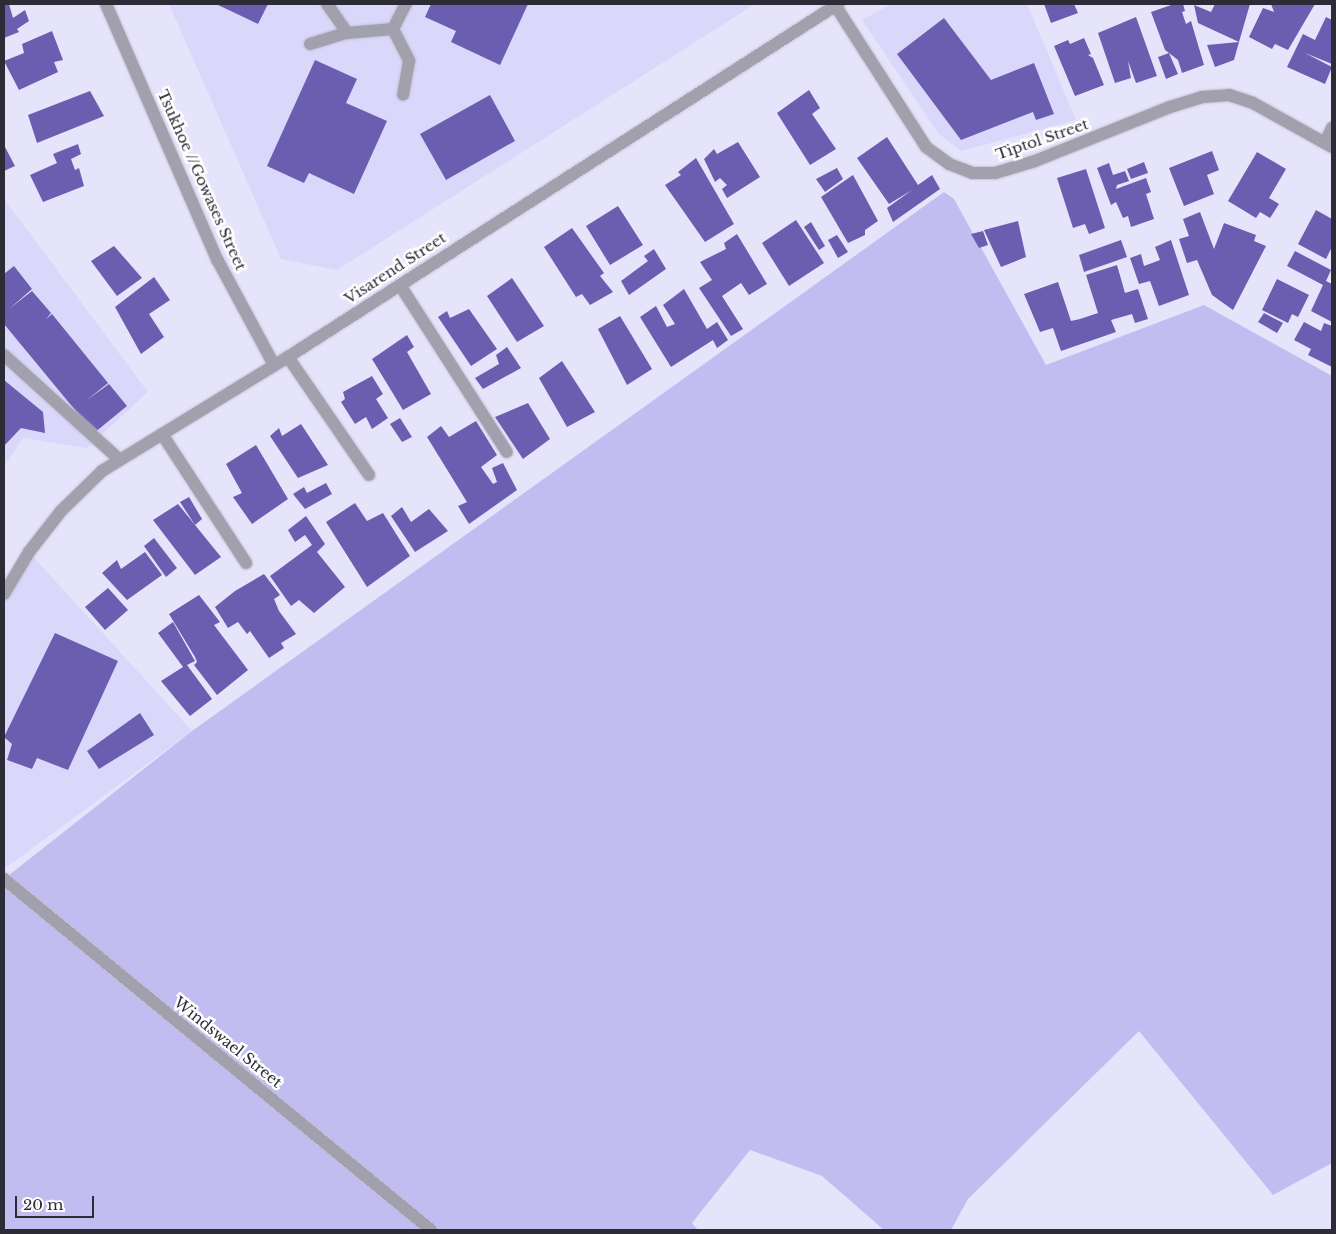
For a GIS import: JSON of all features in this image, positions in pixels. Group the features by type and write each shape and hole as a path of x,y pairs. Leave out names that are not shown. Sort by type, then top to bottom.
{"street":[{"name":"Tsukhoe //Gowases Street","path":"106,4 218,261 274,365"},
{"path":"327,4 347,33"},
{"path":"393,29 406,4"},
{"name":"Visarend Street","path":"4,594 30,552 61,511 102,471 288,357 836,4"},
{"name":"Tiptol Street","path":"836,4 926,147 949,164 972,173 995,173 1035,161 1202,97 1229,95 1253,103 1329,145 1332,128"},
{"path":"310,44 347,33 393,29"},
{"path":"393,29 409,61 403,94"},
{"path":"400,285 506,452"},
{"path":"4,355 120,460"},
{"path":"288,357 369,475"},
{"path":"162,434 246,563"},
{"name":"Windswael Street","path":"4,879 431,1230"}],"shaded area":[{"path":"169,4 755,4 337,270 281,259"},
{"path":"892,4 1027,4 1076,120 961,151 939,134 862,20"},
{"path":"944,192 954,199 1046,365 1204,305 1332,376 1332,1163 1273,1195 1139,1031 968,1199 951,1230 884,1230 822,1176 750,1150 692,1223 698,1230 4,1230 4,879 192,731"},
{"path":"4,199 148,392 87,448 23,438 4,467"},
{"path":"29,552 192,731 4,869 4,594"}],"building":[{"path":"4,4 9,4 13,18 25,10 29,21 17,29 19,32 4,38"},
{"path":"216,4 268,4 258,24"},
{"path":"431,4 528,4 500,65 451,42 456,31 425,17"},
{"path":"1044,4 1074,4 1078,13 1051,23"},
{"path":"1174,4 1183,4 1185,11 1182,12 1186,24 1191,21 1204,65 1182,73 1178,60 1165,50 1151,12"},
{"path":"1215,4 1250,4 1239,42 1198,23 1194,5 1211,12"},
{"path":"1271,4 1315,4 1288,50 1275,44 1272,49 1249,37 1263,8 1274,12"},
{"path":"1136,17 1157,76 1136,83 1128,61 1131,78 1115,83 1098,33"},
{"path":"1326,17 1332,20 1332,64 1305,53 1332,67 1325,84 1287,67 1303,34 1315,40"},
{"path":"944,18 991,80 1034,63 1054,114 1036,120 1033,112 961,140 897,54"},
{"path":"52,31 63,60 54,62 58,72 19,90 4,61 24,53 22,44"},
{"path":"1084,38 1091,54 1088,55 1093,58 1104,85 1075,96 1054,46 1068,40 1070,44"},
{"path":"1239,42 1234,60 1215,67 1207,45"},
{"path":"1169,53 1178,74 1166,79 1158,57"},
{"path":"315,60 357,79 346,103 387,121 354,194 309,173 304,183 267,166"},
{"path":"809,90 820,108 812,114 836,149 810,165 777,113"},
{"path":"90,91 104,116 37,143 28,115"},
{"path":"490,95 515,141 446,180 420,134"},
{"path":"887,137 918,185 932,175 940,189 893,222 887,208 912,190 889,204 857,158"},
{"path":"738,142 760,177 727,198 722,189 727,185 720,178 715,182 704,159 714,149 717,154"},
{"path":"78,144 81,154 71,159 75,170 79,168 84,186 43,202 30,175 57,163 53,154"},
{"path":"4,145 15,166 4,171"},
{"path":"1212,151 1219,170 1207,175 1214,194 1184,206 1169,168"},
{"path":"1257,152 1286,169 1269,198 1279,204 1270,218 1260,212 1256,218 1228,201"},
{"path":"696,158 734,224 705,242 665,185 681,175 678,172"},
{"path":"1144,162 1148,173 1131,179 1127,169"},
{"path":"1109,163 1113,175 1125,171 1129,181 1117,185 1116,189 1146,178 1151,192 1146,194 1154,219 1131,227 1128,216 1123,218 1116,202 1111,205 1097,168"},
{"path":"837,168 843,179 825,192 816,179"},
{"path":"1086,169 1105,228 1089,234 1085,224 1073,228 1057,178"},
{"path":"853,175 878,221 865,230 865,235 848,243 821,197"},
{"path":"618,206 643,245 610,265 586,226"},
{"path":"1316,210 1332,219 1332,247 1326,259 1298,244"},
{"path":"1200,212 1214,249 1224,223 1256,235 1254,241 1266,246 1233,310 1212,295 1197,260 1187,263 1179,239 1189,236 1183,219"},
{"path":"796,220 824,263 789,286 762,243"},
{"path":"1018,221 1026,257 1001,267 984,230"},
{"path":"811,222 825,246 819,250 804,227"},
{"path":"572,228 604,273 600,276 613,292 590,305 582,294 576,297 544,247"},
{"path":"983,231 988,245 979,248 971,234"},
{"path":"737,234 767,284 749,295 741,283 722,296 743,329 731,336 699,288 712,280 700,262 726,249 724,243"},
{"path":"837,235 848,252 838,258 828,240"},
{"path":"1121,240 1127,257 1084,272 1079,255"},
{"path":"1171,240 1189,295 1159,306 1150,281 1139,284 1130,258 1141,254 1144,266 1160,260 1155,247"},
{"path":"114,246 142,278 117,296 91,261"},
{"path":"654,249 666,269 629,295 621,281 648,261 644,256"},
{"path":"1295,251 1331,270 1326,281 1332,284 1332,322 1311,311 1323,285 1287,266"},
{"path":"1117,265 1125,293 1138,289 1148,319 1135,323 1132,314 1111,320 1116,332 1061,351 1053,328 1040,332 1024,294 1058,282 1071,321 1080,319 1098,313 1086,275"},
{"path":"14,266 32,289 9,309 32,291 51,313 46,319 52,314 108,383 87,400 109,384 127,406 94,433 4,324 4,274"},
{"path":"154,277 170,300 149,314 164,337 141,354 115,307"},
{"path":"512,278 544,326 517,342 487,296"},
{"path":"1277,279 1309,295 1298,317 1292,314 1288,323 1262,310"},
{"path":"684,289 707,329 717,322 728,340 717,348 713,340 671,367 640,317 656,306 667,327 675,324 663,305"},
{"path":"469,309 497,349 471,366 438,317 447,311 450,318"},
{"path":"1264,313 1283,323 1277,333 1258,322"},
{"path":"620,316 652,369 627,385 598,329"},
{"path":"1304,322 1321,331 1324,323 1332,326 1332,367 1308,355 1311,349 1294,340"},
{"path":"407,335 414,347 407,352 431,394 403,410 372,359"},
{"path":"507,347 521,368 483,389 475,378 499,364 496,355"},
{"path":"562,361 595,412 567,427 539,378"},
{"path":"372,376 383,394 376,399 388,418 372,429 366,417 355,424 341,402 345,399 343,392"},
{"path":"4,380 43,412 45,433 21,428 4,446"},
{"path":"528,403 550,439 523,459 495,417"},
{"path":"400,418 412,437 402,442 390,424"},
{"path":"476,421 497,455 481,467 493,484 497,482 492,468 503,463 517,490 469,524 458,506 467,502 427,437 441,426 449,437"},
{"path":"301,424 328,465 298,478 270,436 279,428 282,436"},
{"path":"256,445 288,499 252,524 233,497 242,493 226,464"},
{"path":"326,483 332,494 305,509 293,494 304,487 307,493"},
{"path":"189,497 202,519 195,525 180,502"},
{"path":"355,503 367,521 383,513 410,556 367,587 326,522"},
{"path":"178,504 221,557 195,575 153,520"},
{"path":"402,507 411,522 429,509 448,531 415,552 391,516"},
{"path":"306,516 325,544 317,552 345,587 314,613 299,600 291,606 270,576 312,545 305,535 295,542 288,530"},
{"path":"154,538 177,568 166,577 144,546"},
{"path":"145,552 162,575 127,600 102,573 117,560 121,569"},
{"path":"264,574 280,595 274,599 279,611 296,634 281,643 284,648 269,658 250,631 247,634 238,622 228,628 215,607 235,591"},
{"path":"108,588 128,610 105,630 85,607"},
{"path":"199,595 220,622 214,625 248,670 217,695 194,665 197,662 195,657 169,614"},
{"path":"173,622 195,661 187,665 212,699 190,716 161,681 183,667 158,633"},
{"path":"55,633 118,661 68,770 37,758 32,769 7,760 12,744 4,737"},
{"path":"140,713 154,735 99,769 87,751"}]}
